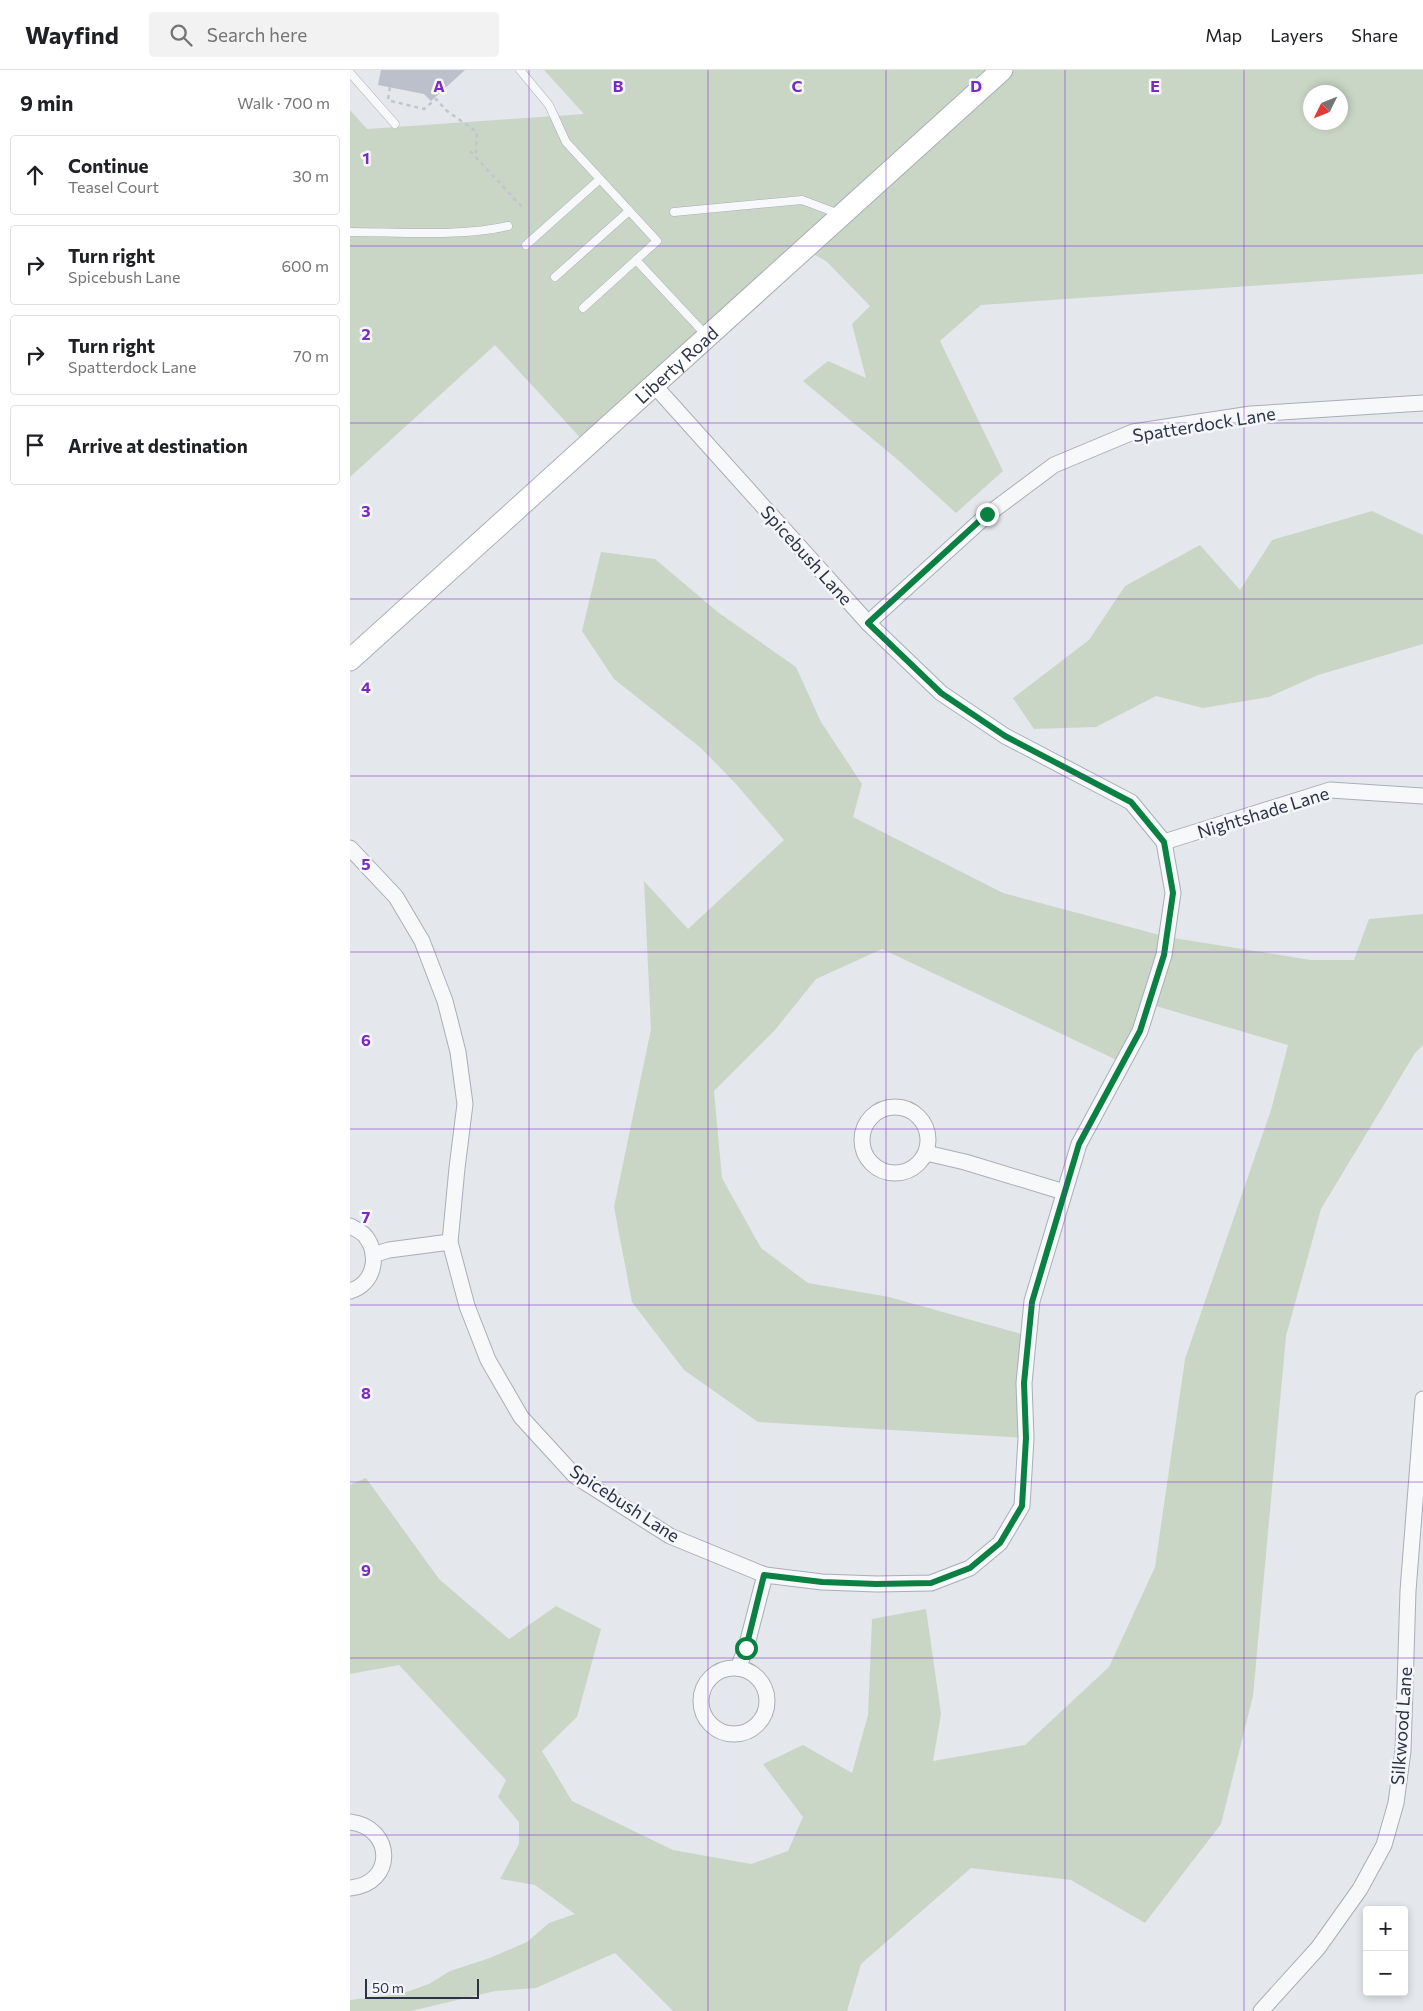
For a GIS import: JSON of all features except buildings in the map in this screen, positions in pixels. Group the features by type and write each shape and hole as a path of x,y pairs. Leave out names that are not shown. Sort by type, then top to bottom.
{"street":[{"name":"Liberty Road","path":"350,660 1002,70"},
{"name":"Spicebush Lane","path":"350,848 396,897 422,941 445,1001 458,1052 465,1104 456,1168 450,1242 468,1306 488,1360 521,1417 576,1476 670,1536 764,1575 822,1582 876,1584 931,1583 970,1568 1000,1543 1022,1506 1026,1438 1024,1383 1032,1302 1079,1144 1140,1031 1164,955 1173,893 1164,842 1131,802 1005,736 941,693 868,623 654,385"},
{"name":"Spatterdock Lane","path":"868,623 987,514 1054,465 1133,432 1251,414 1423,403"},
{"name":"Nightshade Lane","path":"1164,842 1330,790 1423,796"},
{"path":"892,1107 904,1108 919,1117 928,1132 926,1153 915,1167 906,1172 890,1174 875,1167 866,1156 861,1138 866,1124 873,1115 892,1107"},
{"path":"926,1153 965,1162 1064,1192"},
{"path":"350,1226 365,1235 374,1251 372,1271 367,1280 361,1286 350,1291"},
{"path":"374,1255 390,1250 450,1242"},
{"name":"Silkwood Lane","path":"1261,2011 1318,1948 1360,1890 1384,1845 1396,1803 1404,1751 1408,1591 1423,1399"},
{"path":"738,1668 746,1648 764,1575"},
{"path":"1408,1591 1423,1590"},
{"path":"731,1668 738,1668 758,1678 767,1693 765,1714 754,1728 745,1733 729,1734 714,1728 705,1717 700,1699 705,1684 712,1676 731,1668"},
{"path":"350,1822 360,1823 375,1832 384,1847 382,1868 377,1876 362,1887 350,1888"}],"lane":[{"path":"520,70 549,105 566,142 657,241 583,308"},
{"path":"350,73 395,124"},
{"path":"526,245 600,179"},
{"path":"674,212 802,200 842,215"},
{"path":"555,277 629,211"},
{"path":"350,232 443,232 494,229 508,226"},
{"path":"636,260 707,337"}],"path":[{"path":"390,87 388,101 424,109 436,99 447,111 477,132 476,152 473,155"},
{"path":"470,151 524,209"}],"green space":[{"path":"544,70 1423,70 1423,274 981,305 940,341 1003,471 956,513 898,460 803,381 828,361 866,378 852,324 870,306 826,261 804,249 587,445 495,345 350,477 350,110 367,129 584,114"},
{"path":"1372,511 1423,535 1423,644 1318,675 1269,697 1203,708 1156,696 1096,727 1034,729 1013,698 1089,640 1125,586 1200,545 1240,590 1272,540"},
{"path":"601,552 655,559 719,613 796,667 821,722 862,784 853,817 1003,893 1167,937 1311,960 1354,960 1369,919 1423,914 1423,1045 1415,1053 1321,1209 1286,1336 1253,1696 1221,1824 1145,1923 1071,1880 971,1868 861,1964 847,2011 673,2011 615,1953 536,1988 495,1991 411,2011 350,2011 350,2000 401,1994 429,1984 450,1971 490,1958 527,1942 549,1923 575,1914 535,1885 500,1879 519,1844 519,1822 498,1797 506,1780 399,1665 350,1674 350,1485 366,1478 439,1579 509,1639 556,1606 601,1629 577,1717 542,1751 572,1801 673,1850 751,1864 788,1851 803,1817 763,1764 803,1745 852,1773 868,1715 872,1619 926,1609 941,1714 933,1761 1025,1745 1109,1667 1155,1567 1185,1359 1271,1110 1288,1045 1149,1004 1123,1063 882,949 816,979 775,1030 714,1091 722,1178 761,1248 808,1283 889,1297 1029,1336 1026,1438 758,1422 684,1370 632,1302 614,1207 651,1029 644,881 688,929 784,840 736,784 701,748 614,679 582,631"}],"route":[{"path":"746,1648 764,1575 822,1582 876,1584 931,1583 970,1568 1000,1543 1022,1506 1026,1438 1024,1383 1032,1302 1079,1144 1140,1031 1164,955 1173,893 1164,842 1131,802 1005,736 941,693 868,623 987,514"}]}
